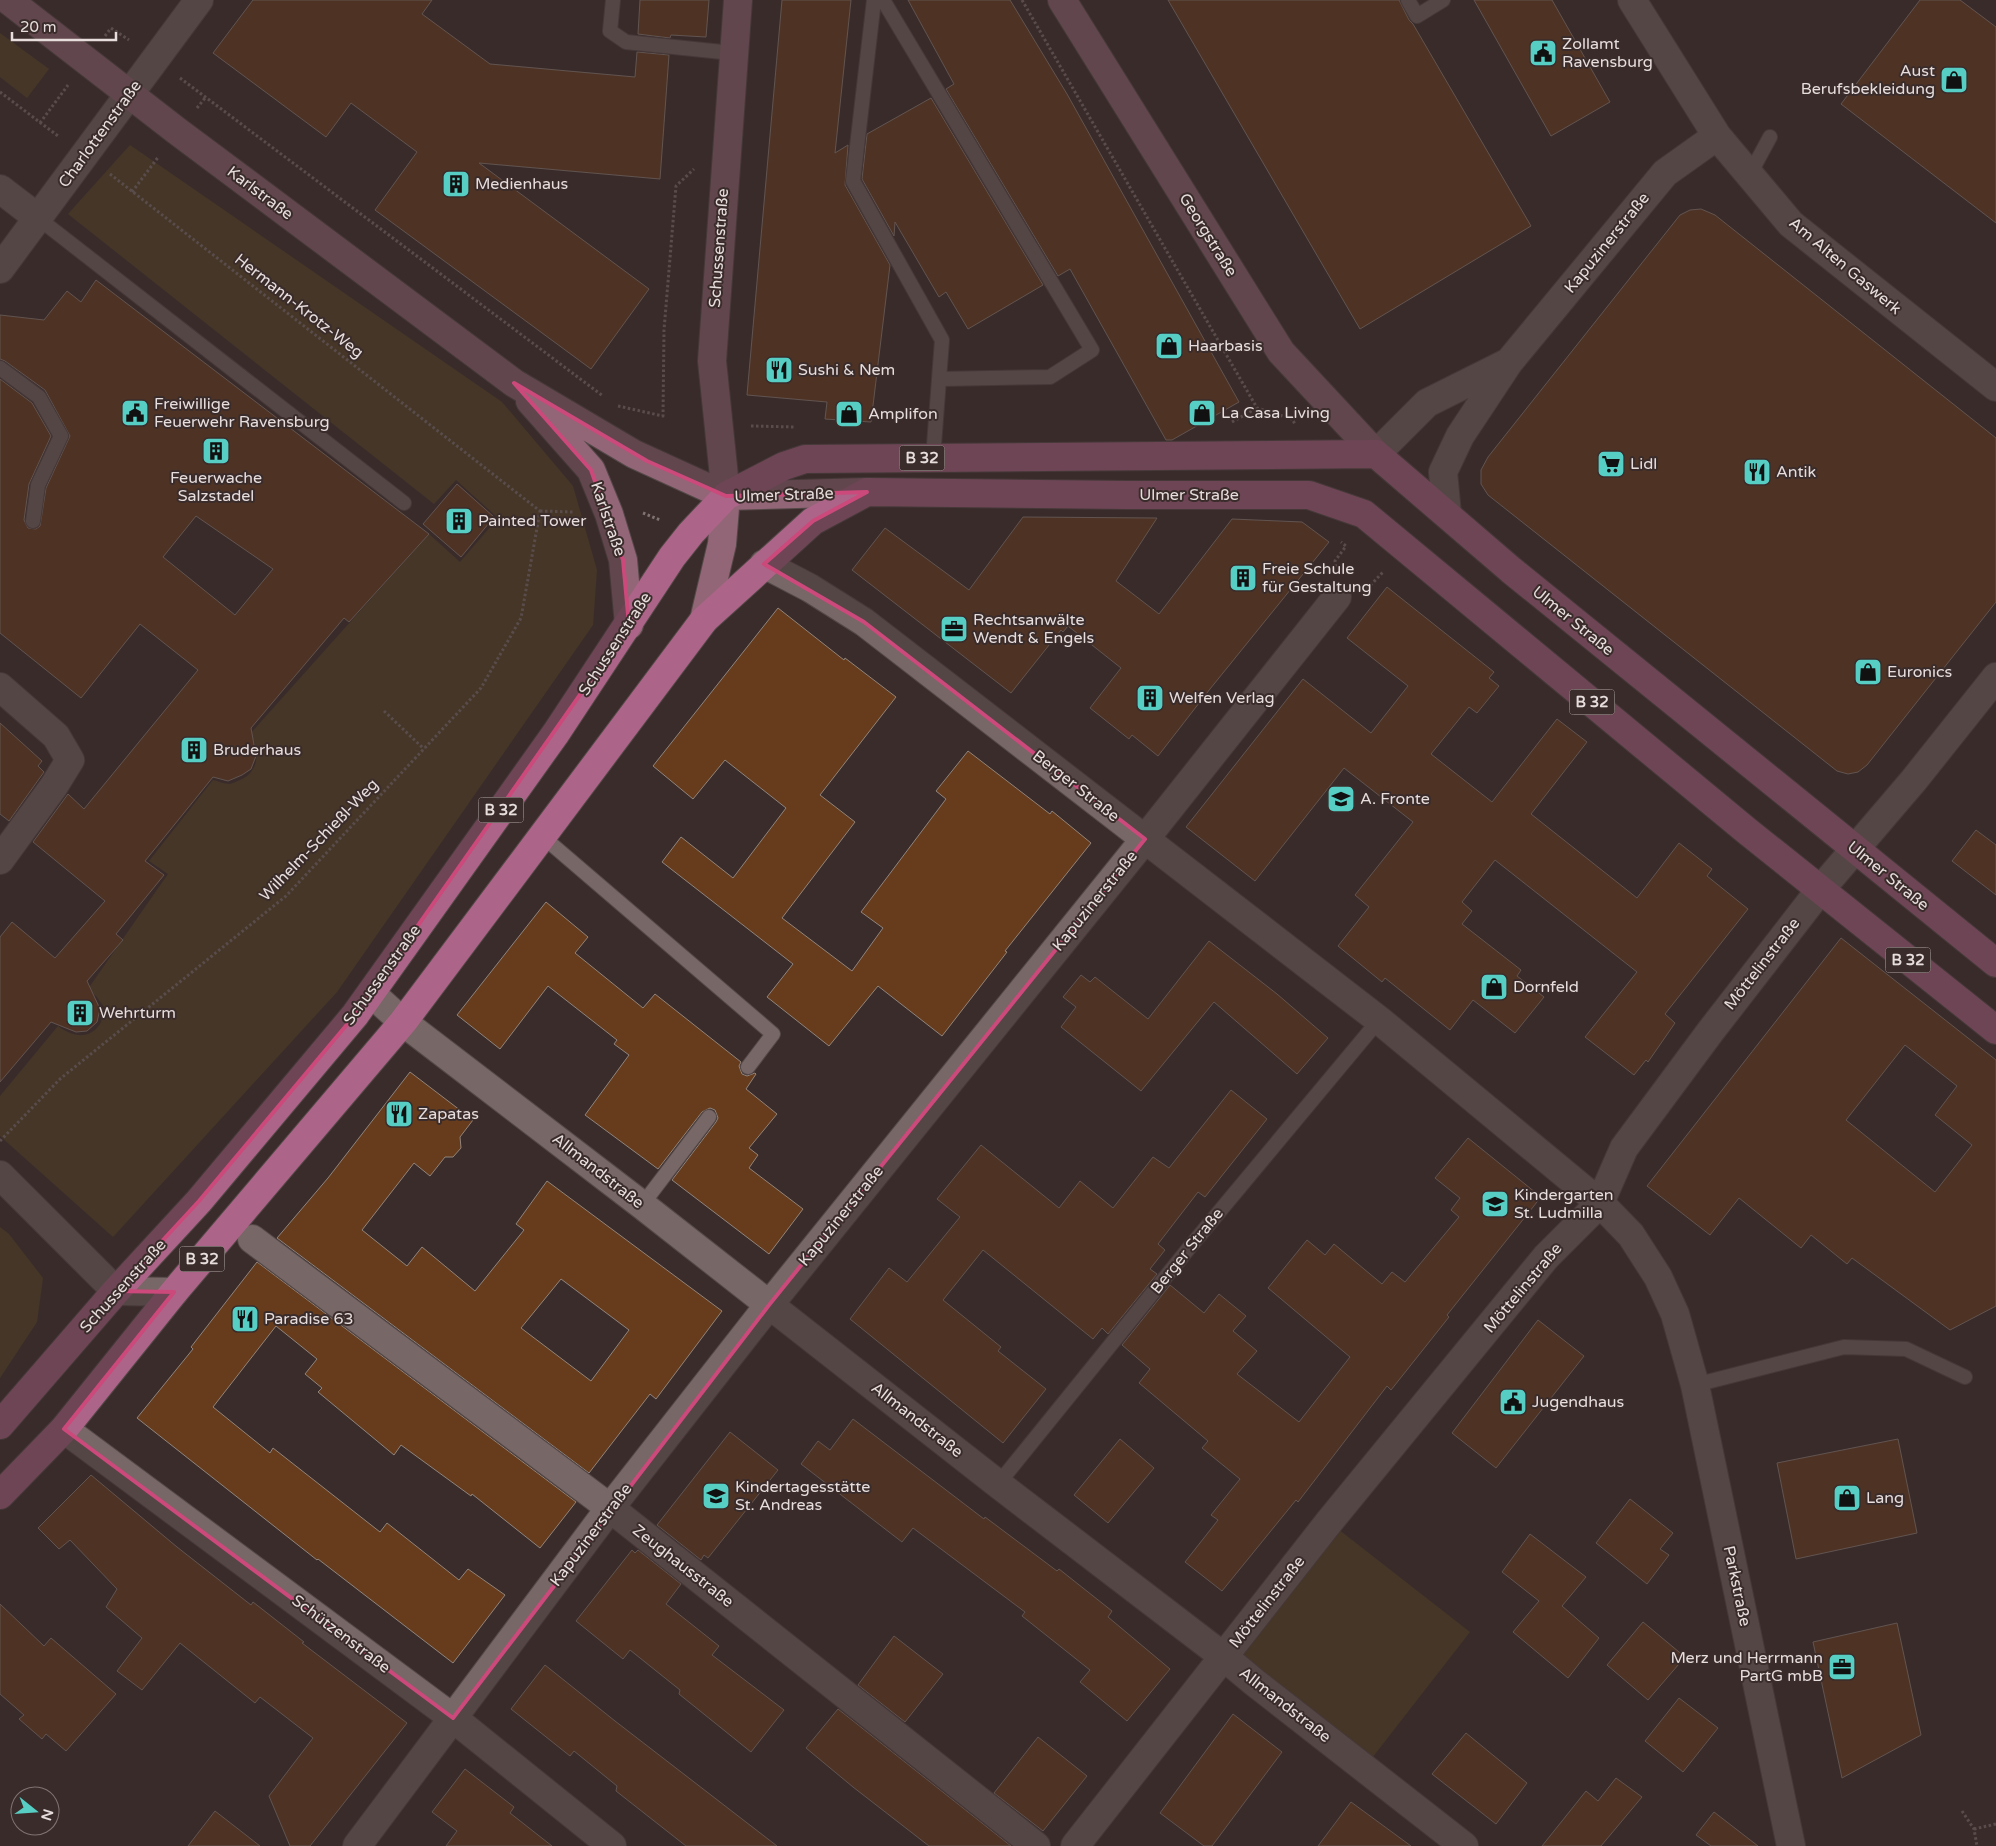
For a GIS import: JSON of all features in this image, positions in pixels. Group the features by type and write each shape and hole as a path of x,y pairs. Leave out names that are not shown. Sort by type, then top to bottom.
{"main road":[{"name":"Karlstraße","path":"8,0 177,131 514,383 647,461 726,496"},
{"name":"Schussenstraße","path":"704,620 722,544 726,496 712,361 732,53 738,0"},
{"name":"Georgstraße","path":"1062,0 1281,352 1376,454"},
{"name":"Karlstraße","path":"514,383 591,470 609,514 623,560 629,625"},
{"name":"Ulmer Straße","path":"726,496 784,466 805,459 1376,454 1511,570 1996,963"},
{"name":"Schussenstraße","path":"0,1495 64,1429 174,1292 403,1022 704,620 813,521 867,492"},
{"name":"Ulmer Straße","path":"726,496 867,492 1127,495 1309,494 1364,514 1820,890 1996,1030"},
{"name":"Schussenstraße","path":"0,1425 116,1291 200,1201 355,1014 556,733 686,539 726,496"}],"street":[{"name":"Charlottenstraße","path":"0,269 199,0"},
{"name":"Am Alten Gaswerk","path":"1632,0 1717,136 1791,224 1996,387"},
{"name":"Kapuzinerstraße","path":"1447,514 1443,472 1460,436 1509,362 1665,173 1717,136"},
{"path":"0,189 38,218"},
{"name":"Kapuzinerstraße","path":"1376,454 1427,403 1509,362"},
{"name":"Berger Straße","path":"764,564 810,588 864,622 1379,1020 1600,1203"},
{"name":"Kapuzinerstraße","path":"358,1846 610,1508 769,1305 1145,839 1337,597"},
{"name":"Möttelinstraße","path":"1075,1846 1329,1522 1546,1257 1600,1203 1624,1148 1710,1032 1820,890 1914,780 1996,677"},
{"path":"0,687 56,736 70,760 54,786 0,860"},
{"name":"Allmandstraße","path":"371,993 403,1022 1224,1657 1462,1845"},
{"path":"0,1175 116,1291 174,1292"},
{"name":"Parkstraße","path":"1600,1203 1631,1235 1658,1277 1675,1314 1695,1385 1791,1846"},
{"name":"Zeughausstraße","path":"252,1239 610,1508 1036,1846"},
{"name":"Schützenstraße","path":"64,1429 453,1718 612,1846"}],"lane":[{"path":"613,0 610,31 626,42 732,53"},
{"path":"874,0 853,181 942,340 933,458"},
{"path":"883,0 1092,350 1050,377 940,379"},
{"path":"1408,0 1417,16 1443,0"},
{"path":"1750,174 1770,137"},
{"path":"38,218 404,503"},
{"path":"0,368 39,397 60,436 38,485 33,521"},
{"path":"542,836 774,1034 748,1067"},
{"name":"Berger Straße","path":"998,1484 1189,1248 1379,1020"},
{"path":"642,1205 709,1118"},
{"path":"1695,1385 1844,1346 1906,1349 1965,1377"}],"path":[{"path":"1022,0 1258,408"},
{"path":"40,123 87,61"},
{"path":"183,80 608,400"},
{"name":"Hermann-Krotz-Weg","path":"0,92 85,154 540,511"},
{"path":"132,192 177,131"},
{"path":"616,406 663,416 664,330 676,186 701,163"},
{"name":"Wilhelm-Schießl-Weg","path":"0,1141 60,1079 286,896 481,688 521,618 540,511"},
{"path":"384,712 424,749"},
{"path":"1962,1811 1974,1829 1977,1846"},
{"path":"1974,1829 1996,1824"}],"highlighted area":[{"path":"514,383 647,461 726,496 867,492 813,521 764,564 864,622 1145,839 769,1305 453,1718 64,1429 174,1292 116,1291 199,1201 355,1015 629,625 623,560 591,470"}],"shaded area":[{"path":"0,33 49,69 27,98 0,77"},
{"path":"130,145 502,402 573,486 597,570 593,625 337,992 113,1237 0,1136 0,1096 58,1026 74,1034 85,1035 91,1033 100,1024 105,1008 88,989 168,874 149,861 213,780 230,784 251,772 255,766 257,753 250,734 429,534 460,562 498,518 456,480 434,504 68,214"},
{"path":"0,1227 9,1234 43,1278 37,1322 0,1378"},
{"path":"1329,1522 1470,1632 1365,1767 1224,1657"}],"building":[{"name":"Medienhaus","path":"253,0 432,0 422,14 490,64 635,77 637,52 669,55 660,179 479,163 649,289 591,369 375,210 417,152 351,103 326,137 213,53"},
{"path":"640,0 709,0 706,37 671,35 670,38 638,34"},
{"path":"782,0 851,0 835,153 848,145 845,185 890,265 871,422 825,419 827,402 747,395"},
{"path":"908,0 1010,0 1067,94 1239,402 1172,440 1166,440 1070,269 1058,276 946,89 954,84"},
{"path":"1168,0 1399,0 1531,226 1360,329"},
{"name":"Zollamt Ravensburg","path":"1474,0 1552,0 1610,102 1551,136"},
{"path":"1920,0 1960,0 1996,27 1996,223 1841,104"},
{"path":"931,98 1043,285 968,329 946,292 939,297 895,222 894,236 862,179 867,134"},
{"path":"1701,209 1715,215 1996,438 1996,602 1867,765 1858,772 1848,774 1837,771 1488,495 1481,484 1481,470 1488,457 1680,215 1690,210"},
{"path":"96,280 429,534 349,622 344,618 251,728 256,756 251,769 228,781 213,777 145,861 164,875 116,934 123,940 87,981 100,1009 97,1022 87,1031 76,1032 51,1022 0,1082 0,937 12,922 55,958 105,901 33,842 68,794 84,809 198,670 140,624 81,698 0,633 0,379 32,403 51,436 29,484 24,520 28,528 36,529 40,526 46,488 70,436 45,390 0,359 0,315 44,320 67,291 81,302","holes":["196,516 273,569 235,615 163,557"]},
{"name":"Painted Tower","path":"457,484 494,517 461,557 423,524"},
{"path":"1023,517 1157,518 1116,581 1159,614 1232,519 1302,522 1329,542 1158,756 1132,735 1129,739 1090,708 1121,668 1068,626 1063,632 1061,630 1011,693 852,570 885,528 969,590"},
{"path":"1387,587 1494,672 1489,678 1499,686 1477,713 1469,707 1431,754 1492,802 1557,719 1587,742 1531,814 1637,898 1679,843 1712,869 1707,876 1748,909 1665,1014 1675,1023 1648,1062 1646,1060 1634,1075 1585,1037 1637,972 1495,860 1462,902 1472,911 1462,924 1521,970 1517,976 1544,997 1515,1033 1473,1000 1450,1030 1385,978 1382,982 1338,946 1369,907 1355,895 1413,822 1344,768 1255,881 1186,827 1303,679 1371,733 1408,686 1347,638"},
{"path":"778,608 844,660 845,658 896,697 820,795 855,822 782,918 852,971 883,928 861,912 946,799 936,791 968,751 1050,814 1052,811 1091,843 1005,951 1007,952 942,1036 878,986 829,1046 767,997 793,964 662,862 681,837 733,878 786,808 725,760 693,799 653,766"},
{"path":"0,723 42,761 38,766 44,772 9,821 0,814"},
{"path":"1976,830 1996,845 1996,895 1952,861"},
{"path":"546,902 588,937 575,953 643,1008 655,994 741,1062 739,1066 742,1074 747,1076 756,1074 746,1089 777,1114 749,1148 758,1155 749,1168 803,1209 769,1254 672,1180 716,1122 718,1118 715,1110 710,1108 702,1112 658,1169 585,1115 629,1055 614,1044 617,1040 548,986 500,1049 457,1015"},
{"path":"1841,938 1996,1060 1996,1306 1950,1330 1852,1258 1847,1264 1811,1235 1801,1248 1739,1198 1710,1235 1647,1186","holes":["1905,1045 1957,1086 1935,1115 1972,1145 1935,1192 1846,1120"]},
{"path":"1209,941 1277,994 1328,1038 1297,1074 1214,1002 1141,1091 1061,1027 1076,1007 1063,997 1081,975 1090,982 1095,977 1148,1019"},
{"path":"410,1072 473,1120 460,1137 461,1148 453,1157 445,1157 430,1176 414,1163 362,1230 407,1266 422,1247 475,1291 524,1230 516,1224 547,1181 722,1311 656,1399 650,1394 589,1473 277,1238 328,1178","holes":["561,1279 629,1330 591,1381 521,1328"]},
{"path":"1231,1090 1267,1119 1205,1197 1198,1192 1158,1244 1165,1250 1150,1269 1157,1274 1108,1334 1102,1328 1093,1339 983,1250 943,1300 1001,1347 998,1351 1046,1389 1003,1443 850,1319 889,1268 907,1282 960,1217 937,1199 981,1145 1059,1208 1080,1181 1113,1208 1153,1157 1169,1168"},
{"path":"1468,1138 1541,1197 1447,1315 1449,1317 1391,1390 1387,1386 1298,1502 1296,1500 1222,1591 1185,1562 1218,1520 1211,1515 1240,1479 1202,1448 1208,1441 1139,1383 1150,1369 1122,1345 1170,1285 1204,1313 1219,1294 1246,1316 1233,1331 1257,1351 1237,1374 1299,1422 1350,1357 1268,1288 1307,1240 1325,1255 1334,1244 1382,1284 1392,1272 1405,1282 1459,1217 1451,1210 1460,1198 1435,1178"},
{"path":"257,1262 576,1502 540,1548 472,1494 471,1496 401,1445 394,1455 318,1392 322,1388 305,1374 317,1359 276,1326 213,1407 270,1453 273,1448 380,1532 387,1523 459,1580 468,1569 505,1595 453,1663 317,1560 137,1418 193,1349 191,1347"},
{"name":"Jugendhaus","path":"1538,1320 1584,1356 1496,1468 1452,1433"},
{"path":"853,1419 984,1519 985,1517 1057,1571 1059,1569 1112,1611 1108,1617 1170,1669 1127,1721 1080,1682 1090,1670 1022,1616 1025,1612 913,1528 902,1542 801,1464 818,1441 830,1450"},
{"path":"730,1432 778,1470 708,1558 704,1555 701,1560 657,1525"},
{"path":"1120,1439 1154,1468 1108,1523 1074,1495"},
{"name":"Lang","path":"1898,1439 1917,1533 1796,1559 1777,1463"},
{"path":"91,1475 177,1547 251,1605 253,1602 304,1642 302,1643 407,1723 310,1846 290,1846 269,1796 313,1738 260,1697 255,1703 180,1643 142,1690 117,1671 142,1638 106,1607 117,1589 70,1540 59,1549 38,1528"},
{"path":"1630,1499 1673,1533 1660,1549 1669,1555 1647,1584 1596,1543"},
{"path":"1530,1534 1586,1577 1562,1606 1599,1638 1568,1678 1513,1632 1539,1601 1502,1572"},
{"path":"632,1550 635,1553 638,1550 681,1584 666,1604 719,1646 712,1655 784,1710 751,1752 679,1694 680,1690 630,1650 623,1659 576,1621"},
{"path":"0,1604 44,1646 51,1638 116,1694 66,1751 46,1734 42,1739 19,1719 24,1715 0,1694"},
{"path":"1643,1622 1685,1657 1648,1700 1607,1665"},
{"path":"1897,1623 1921,1735 1842,1778 1813,1642"},
{"path":"894,1636 943,1674 905,1722 858,1685"},
{"path":"545,1665 777,1846 686,1846 616,1791 617,1786 574,1751 570,1756 511,1709"},
{"path":"1679,1698 1718,1728 1683,1772 1645,1741"},
{"path":"838,1709 1011,1846 929,1846 853,1787 806,1748"},
{"path":"1233,1714 1282,1752 1212,1846 1204,1846 1160,1813"},
{"path":"1466,1733 1527,1783 1496,1824 1432,1774"},
{"path":"1038,1737 1087,1776 1043,1831 994,1793"},
{"path":"465,1769 514,1807 510,1813 552,1846 446,1846 457,1831 432,1812"},
{"path":"1616,1778 1642,1797 1601,1846 1542,1846 1586,1791 1598,1801"},
{"path":"1351,1802 1411,1846 1318,1846"},
{"path":"215,1811 260,1846 188,1846"},
{"path":"1714,1812 1758,1846 1711,1846 1696,1835"}],"place":[{"name":"Zollamt Ravensburg","path":"1543,53"},
{"name":"Aust Berufsbekleidung","path":"1954,80"},
{"name":"Medienhaus","path":"456,184"},
{"name":"Haarbasis","path":"1169,346"},
{"name":"Sushi & Nem","path":"779,370"},
{"name":"Freiwillige Feuerwehr Ravensburg","path":"135,413"},
{"name":"La Casa Living","path":"1202,413"},
{"name":"Amplifon","path":"849,414"},
{"name":"Feuerwache Salzstadel","path":"216,451"},
{"name":"Lidl","path":"1611,464"},
{"name":"Antik","path":"1757,472"},
{"name":"Painted Tower","path":"459,521"},
{"name":"Freie Schule für Gestaltung","path":"1243,578"},
{"name":"Rechtsanwälte Wendt & Engels","path":"954,629"},
{"name":"Euronics","path":"1868,672"},
{"name":"Welfen Verlag","path":"1150,698"},
{"name":"Bruderhaus","path":"194,750"},
{"name":"A. Fronte","path":"1341,799"},
{"name":"Dornfeld","path":"1494,987"},
{"name":"Wehrturm","path":"80,1013"},
{"name":"Zapatas","path":"399,1114"},
{"name":"Kindergarten St. Ludmilla","path":"1495,1204"},
{"name":"Paradise 63","path":"245,1319"},
{"name":"Jugendhaus","path":"1513,1402"},
{"name":"Kindertagesstätte St. Andreas","path":"716,1496"},
{"name":"Lang","path":"1847,1498"},
{"name":"Merz und Herrmann PartG mbB","path":"1842,1667"}]}
